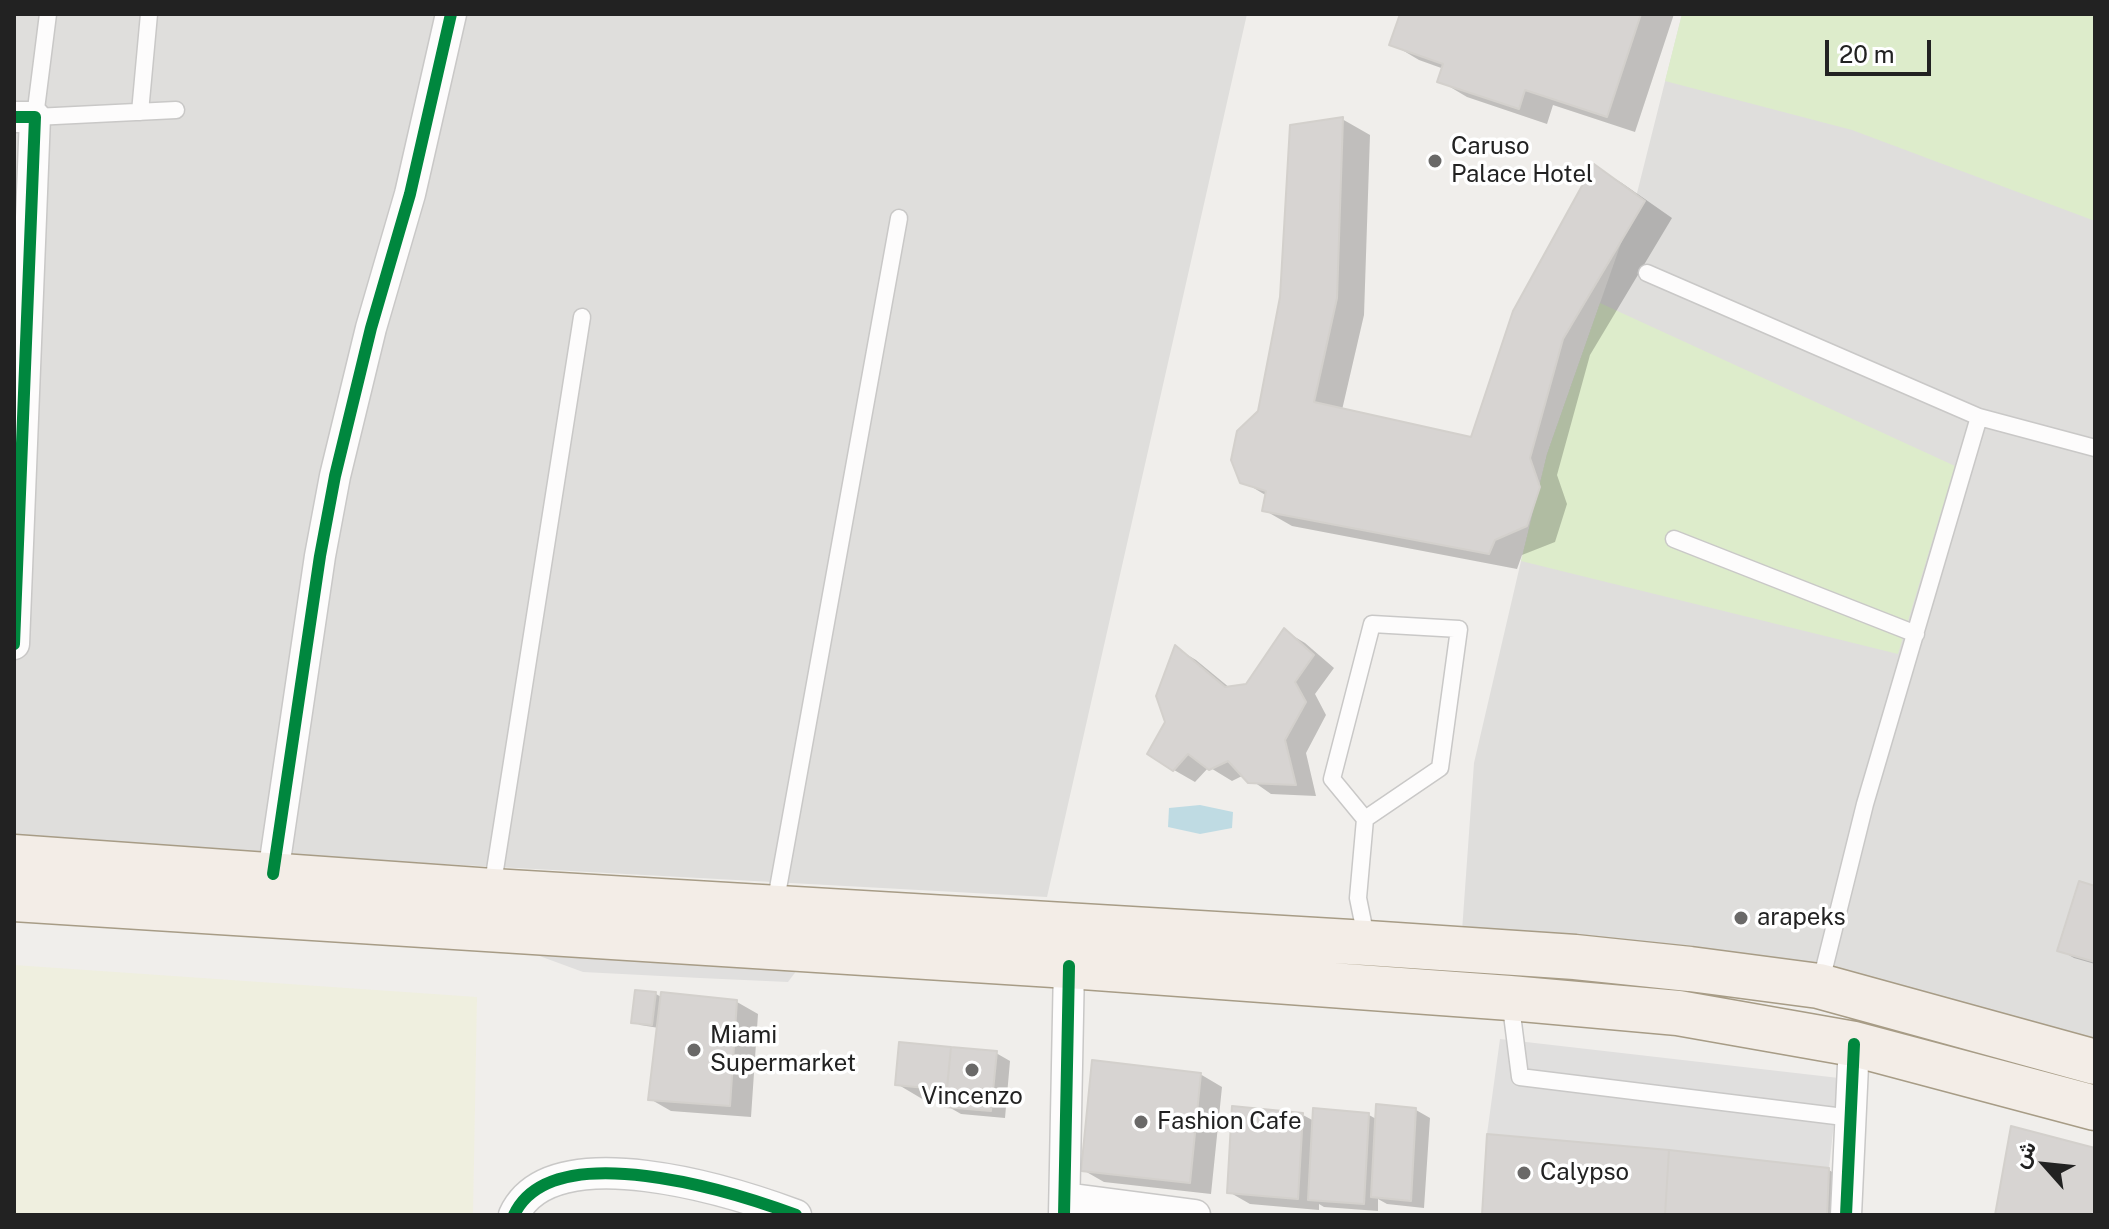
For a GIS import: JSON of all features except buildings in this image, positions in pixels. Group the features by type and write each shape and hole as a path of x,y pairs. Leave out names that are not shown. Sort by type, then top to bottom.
{"main road":[{"path":"14,857 492,891 1575,957 1819,986 2095,1062"},
{"path":"14,899 1069,966 1678,1013 1854,1044 2095,1108"}],"street":[{"path":"273,874 320,556 335,476 371,328 410,194 451,14"},
{"path":"14,644 25,117"},
{"path":"1069,966 1064,1206 1195,1215"},
{"path":"1846,1215 1854,1044"},
{"path":"514,1215 523,1200 552,1182 569,1176 615,1173 680,1181 750,1198 796,1215"}],"lane":[{"path":"48,14 25,117 176,110"},
{"path":"140,112 149,14"},
{"path":"775,906 899,218"},
{"path":"1647,273 1979,417 2095,448"},
{"path":"492,891 582,317"},
{"path":"1819,986 1861,818 1979,417"},
{"path":"1674,539 1916,634"},
{"path":"1365,819 1440,768 1459,629 1372,624 1332,779 1365,819 1358,898 1367,943"},
{"path":"1510,998 1520,1077 1852,1118"}],"shaded area":[{"path":"14,14 1247,14 1047,897 14,843"},
{"path":"1682,14 2095,14 2095,1042 1462,931 1474,763 1521,561 1547,454 1633,209"},
{"path":"496,940 809,954 788,982 583,972"},
{"path":"1500,1039 1839,1078 1829,1168 1487,1134"}],"green space":[{"path":"1682,14 2095,14 2095,221 1852,130 1665,81"},
{"path":"1600,303 1955,466 1898,654 1521,561 1547,454"},
{"path":"14,965 477,997 473,1215 14,1215"}],"water":[{"path":"1200,805 1233,812 1232,828 1200,834 1168,827 1169,808"}],"cycle path":[{"path":"273,874 320,556 335,476 371,328 410,194 451,14"},
{"path":"14,117 35,117 14,644"},
{"path":"1064,1215 1069,966"},
{"path":"1846,1215 1854,1044"},
{"path":"514,1215 534,1191 565,1178 604,1173 690,1184 796,1215"}],"place":[{"name":"Caruso Palace Hotel","path":"1435,161"},
{"name":"arapeks","path":"1741,918"},
{"name":"Miami Supermarket","path":"694,1050"},
{"name":"Vincenzo","path":"972,1070"},
{"name":"Fashion Cafe","path":"1141,1122"},
{"name":"Calypso","path":"1524,1173"}]}
